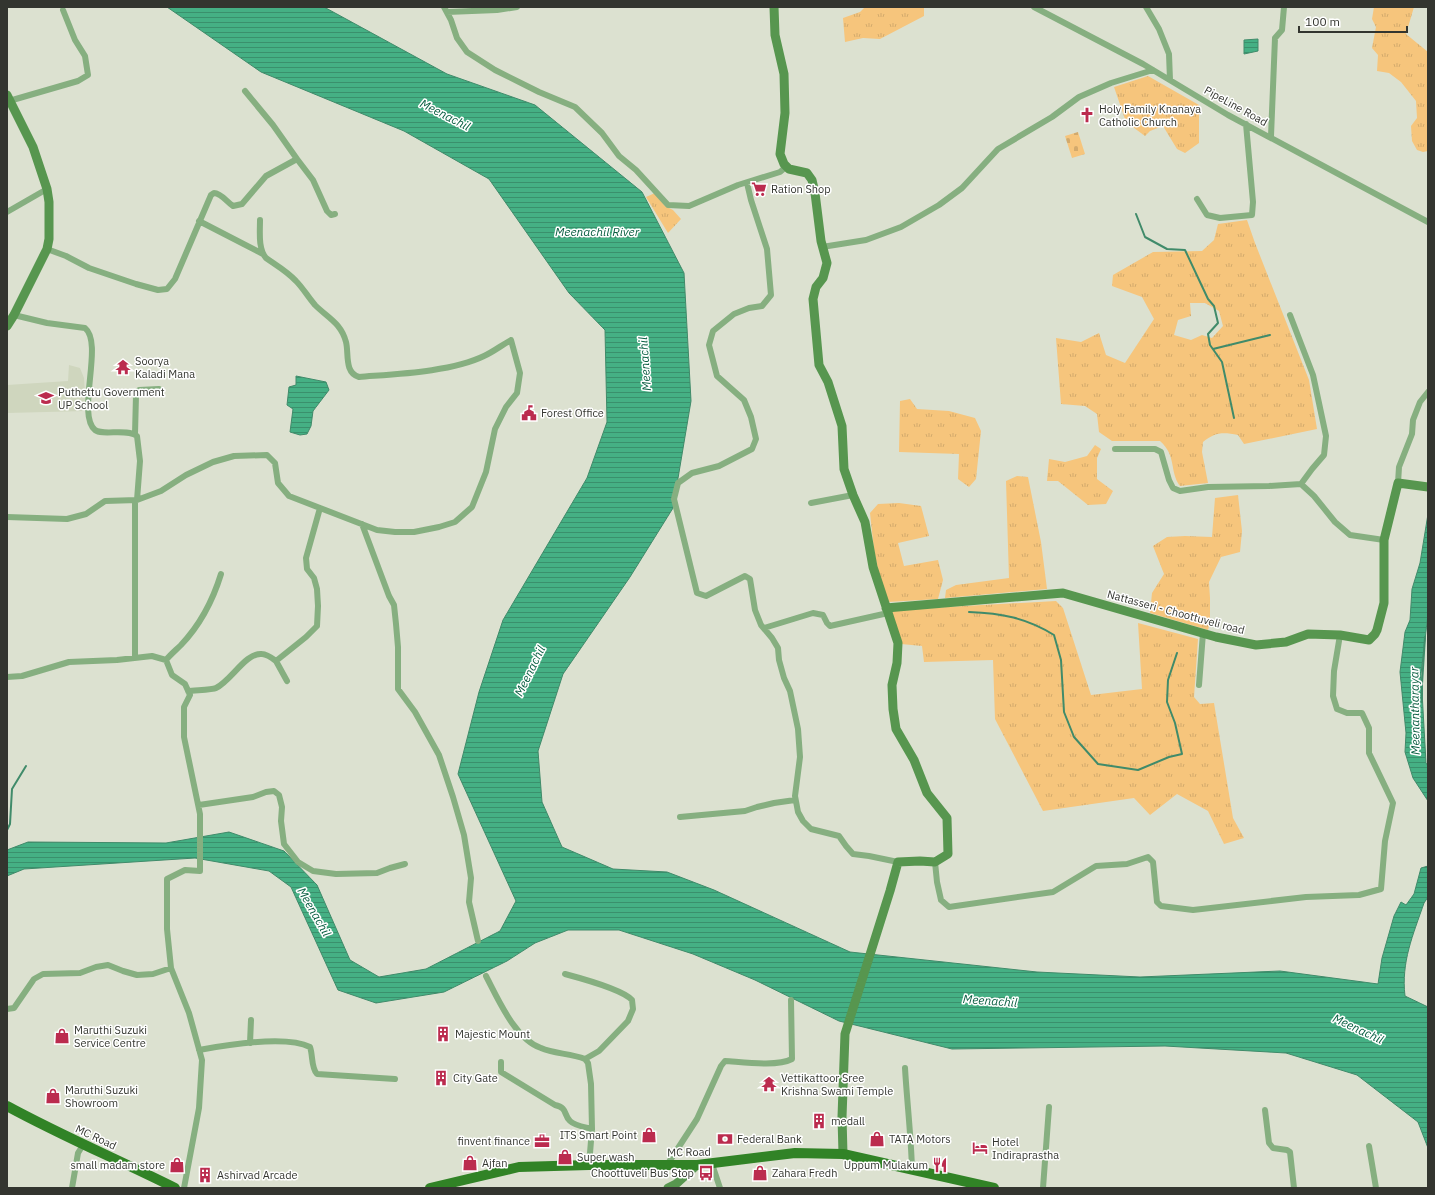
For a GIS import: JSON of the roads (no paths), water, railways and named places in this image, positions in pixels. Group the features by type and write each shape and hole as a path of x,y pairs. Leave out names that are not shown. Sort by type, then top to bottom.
{"main road":[{"path":"774,7 775,35 784,74 785,113 780,154 784,164 790,169 807,173 812,180 815,193 822,246 827,263 823,278 816,287 813,299 819,365 828,382 842,426 844,469 853,495 865,522 873,567 898,643 897,663 892,685 896,729 914,760 927,793 946,818 948,854 935,862 898,862 845,1034 842,1110 843,1154"},
{"path":"7,326 14,315 46,249 49,239 49,202 47,189 33,147 8,98"},
{"path":"1398,482 1426,487"},
{"name":"Nattasseri - Choottuveli road","path":"887,610 1063,593 1216,637 1256,645 1286,642 1308,634 1340,634 1369,640 1375,634 1384,603 1384,540 1398,482"},
{"name":"MC Road","path":"7,1106 83,1145 134,1167 175,1188"},
{"name":"MC Road","path":"430,1188 518,1167 667,1164 697,1165 795,1153 843,1154 988,1187"},
{"path":"668,1188 676,1184 697,1165"}],"street":[{"path":"445,10 497,10 518,7"},
{"name":"PipeLine Road","path":"1034,7 1153,70 1246,124 1428,222"},
{"path":"1146,7 1160,29 1169,54 1170,80"},
{"path":"1270,136 1275,38 1282,30 1284,7"},
{"path":"8,98 78,81 88,75 84,56 75,40 63,10"},
{"path":"445,10 451,20 457,38 467,52 495,70 539,92 575,107 602,134 619,156 636,170 668,205 689,206 747,183 780,172 787,166"},
{"path":"822,246 866,240 901,227 939,205 962,188 998,149 1052,117 1079,97 1111,83 1153,70"},
{"path":"245,91 273,125 313,180 327,211 331,215 335,214"},
{"path":"1197,199 1206,215 1220,218 1252,215 1246,124"},
{"path":"46,249 66,256 89,268 136,284 158,290 167,289 175,279 211,195 218,193 227,202 234,206 242,204 266,176 297,159"},
{"path":"747,183 767,249 771,295 762,306 749,308 734,314 713,331 709,345 717,376 744,400 751,417 756,439 752,449 719,466 692,473 678,482 674,499 697,593 706,596 745,576 750,579 755,610 761,625 778,648 779,660 784,678 790,691 798,729 800,757 796,780 795,800 798,812 803,821 811,829 839,836 853,854 898,862"},
{"path":"7,212 47,189"},
{"path":"260,220 260,239 263,254"},
{"path":"7,517 67,519 86,514 105,501 136,500 161,491 186,475 213,462 234,456 267,455 275,463 278,483 289,496 377,530 414,532 439,527 455,522 472,507 486,472 495,429 506,407 517,393 520,373 511,340 484,356 448,367 404,373 359,377 354,376 348,365 347,344 343,332 335,321 316,305 295,280 266,258 263,254 199,221"},
{"path":"14,315 85,328 88,330 91,345 88,410 90,422 95,430 100,432 135,434"},
{"path":"1290,315 1313,375 1326,436 1324,455 1302,484"},
{"path":"135,657 136,500 140,461 137,436 135,434 136,395 139,390 159,388"},
{"name":"Nattasseri - Choottuveli road","path":"1398,482 1399,467 1412,434 1413,420 1420,402 1428,392"},
{"path":"1115,449 1155,449 1161,452 1168,480 1173,488 1180,490 1208,487 1302,484 1335,522 1350,535 1384,540"},
{"path":"811,503 853,495"},
{"path":"276,661 306,637 317,626 317,589 314,578 307,568 306,558 320,508"},
{"path":"362,524 388,596 394,605 398,646 398,689 415,712 439,755 464,835 471,878 469,902 478,941"},
{"path":"166,660 186,640 207,609 217,588 221,574"},
{"path":"764,628 813,613 823,615 830,626 887,610"},
{"path":"1200,685 1203,633"},
{"path":"935,862 941,900 949,907 1053,892 1096,866 1127,864 1148,858 1153,862 1157,902 1161,906 1186,910 1306,897 1358,895 1381,888 1384,841 1393,803 1369,753 1368,728 1362,713 1347,713 1337,708 1333,696 1334,671 1340,634"},
{"path":"188,691 214,689 228,680 254,654 263,654 276,661 287,681"},
{"path":"7,677 22,676 69,662 117,660 152,656 166,660"},
{"path":"166,660 172,676 185,684 190,695 184,707 184,737 200,814 200,871 186,870 167,879 167,929 171,968 189,1013 202,1060 199,1108 184,1188"},
{"path":"198,805 253,797 266,792 274,791 279,795 282,807 281,821 284,844 298,862 313,871 336,874 377,873 405,864"},
{"path":"680,817 745,812 757,807 795,800"},
{"path":"7,1009 14,1008 34,979 43,974 80,973 96,967 108,965 137,975 153,974 171,968"},
{"path":"565,974 600,985 627,996 632,1000 633,1009 628,1021 599,1051 585,1059"},
{"path":"486,976 515,1027 528,1041 540,1048 573,1054 585,1059 588,1063 591,1084 592,1129 589,1165"},
{"path":"667,1164 697,1119 721,1066 725,1061 774,1063 787,1062 792,1059 791,1000"},
{"path":"250,1020 250,1043"},
{"path":"199,1050 234,1043 280,1042 305,1045 310,1047 314,1069 317,1074 395,1078"},
{"path":"501,1062 501,1072 560,1106 565,1110 568,1119 573,1123 592,1129"},
{"path":"905,1068 912,1169"},
{"path":"1043,1188 1049,1107"},
{"path":"1265,1110 1269,1142 1272,1148 1287,1150 1290,1152 1294,1188"},
{"path":"72,1188 78,1153 83,1145"},
{"path":"1369,1146 1376,1188"},
{"path":"712,1164 720,1188"}],"water":[{"name":"Meenachil River","path":"167,7 324,7 447,74 535,105 642,192 684,273 691,401 673,508 630,577 563,674 538,751 542,802 562,847 613,869 667,872 714,890 850,952 1037,972 1140,977 1280,971 1378,984 1382,958 1394,916 1401,902 1406,905 1414,894 1421,868 1428,866 1428,897 1424,903 1412,938 1406,960 1404,984 1405,996 1428,1007 1428,1148 1418,1122 1357,1075 1286,1053 1165,1046 952,1049 839,1021 755,980 693,954 619,930 568,930 535,943 507,961 444,992 376,1003 338,990 291,887 269,871 195,858 24,869 7,876 7,850 28,842 166,843 229,832 284,851 317,885 350,960 379,977 426,969 500,931 516,901 458,774 479,692 503,620 587,478 607,422 605,330 569,293 489,179 404,131 261,72"},
{"path":"1258,39 1258,51 1244,54 1244,40"},
{"path":"296,376 326,382 329,390 313,411 311,426 307,434 300,435 290,432 293,409 287,405 289,387 296,385"},
{"path":"1428,514 1428,614 1421,674 1426,763 1428,766 1428,801 1413,778 1405,752 1406,733 1400,672 1405,632 1410,620 1412,589 1420,563"}],"waterway":[{"path":"1136,214 1145,237 1167,249 1185,250 1208,299 1214,306 1218,323 1208,334 1210,345 1222,362 1234,418"},
{"path":"1213,349 1270,335"},
{"path":"969,612 1003,615 1034,624 1054,635 1061,660 1064,712 1074,737 1098,764 1138,770 1169,757 1182,754 1175,723 1167,702 1168,680 1177,653"},
{"name":"Meenantharayar","path":"1422,702 1425,637"},
{"path":"7,830 10,824 12,789 26,766"}],"place":[{"name":"Holy Family Knanaya Catholic Church","path":"1087,115"},
{"name":"Ration Shop","path":"759,189"},
{"name":"Soorya Kaladi Mana","path":"123,367"},
{"name":"Puthettu Government UP School","path":"46,398"},
{"name":"Forest Office","path":"529,413"},
{"name":"Majestic Mount","path":"443,1034"},
{"name":"Maruthi Suzuki Service Centre","path":"62,1036"},
{"name":"City Gate","path":"441,1078"},
{"name":"Vettikattoor Sree Krishna Swami Temple","path":"769,1084"},
{"name":"Maruthi Suzuki Showroom","path":"53,1096"},
{"name":"medall","path":"819,1121"},
{"name":"ITS Smart Point","path":"649,1135"},
{"name":"Federal Bank","path":"725,1139"},
{"name":"TATA Motors","path":"877,1139"},
{"name":"finvent finance","path":"542,1141"},
{"name":"Hotel Indiraprastha","path":"980,1148"},
{"name":"Super wash","path":"565,1157"},
{"name":"Ajfan","path":"470,1163"},
{"name":"small madam store","path":"177,1165"},
{"name":"Uppum Mulakum","path":"940,1165"},
{"name":"Choottuveli Bus Stop","path":"706,1173"},
{"name":"Zahara Fredh","path":"760,1173"},
{"name":"Ashirvad Arcade","path":"205,1175"}],"water label":[{"name":"Meenachil","path":"445,115"},
{"name":"Meenachil","path":"645,364"},
{"name":"Meenachil","path":"530,671"},
{"name":"Meenachil","path":"314,912"},
{"name":"Meenachil","path":"990,1001"},
{"name":"Meenachil","path":"1358,1029"}]}
